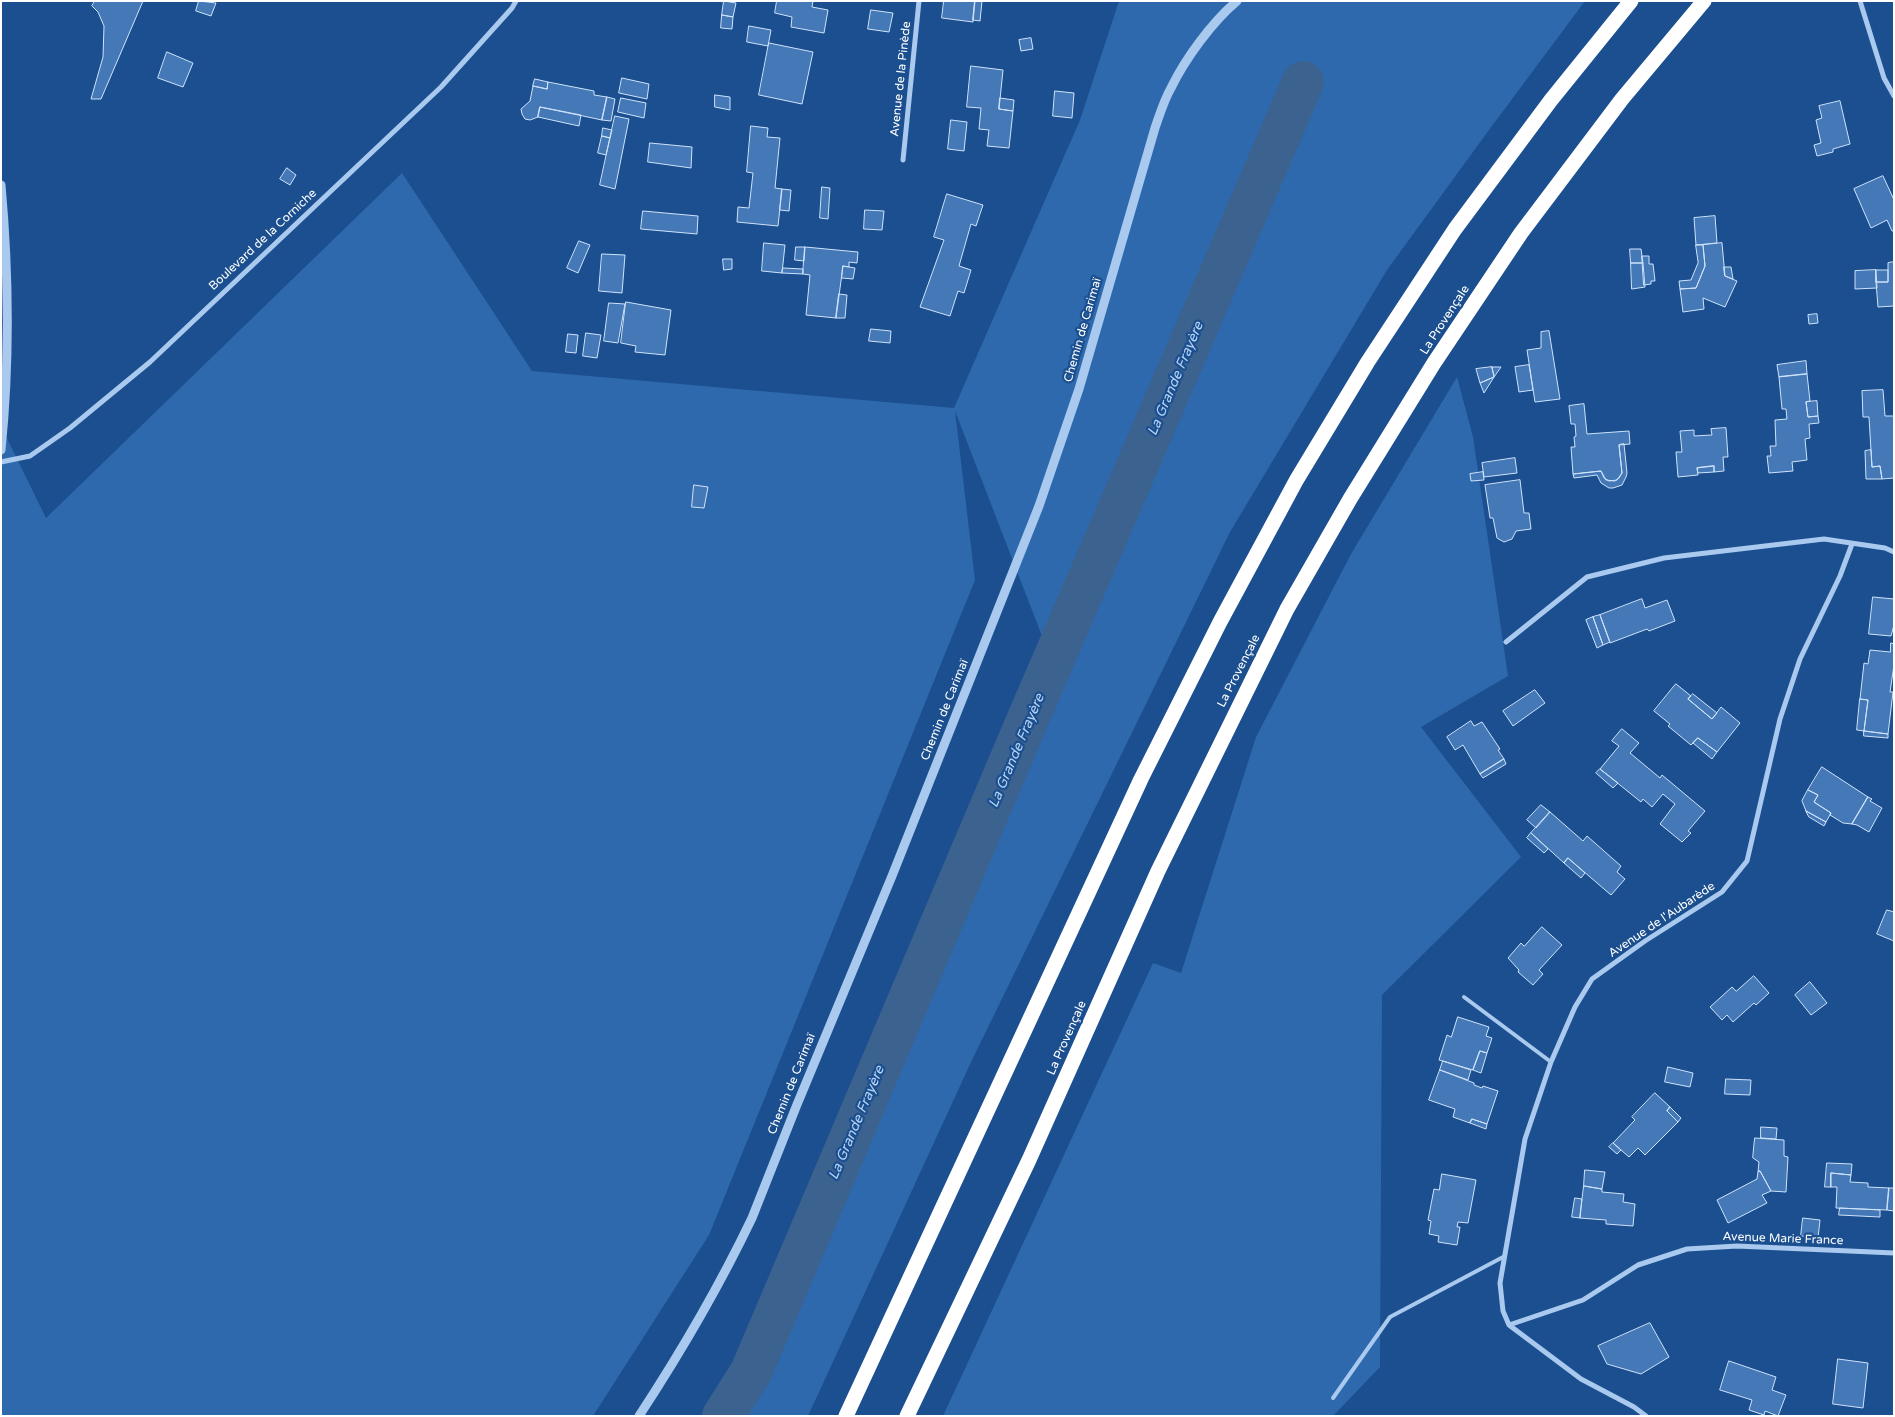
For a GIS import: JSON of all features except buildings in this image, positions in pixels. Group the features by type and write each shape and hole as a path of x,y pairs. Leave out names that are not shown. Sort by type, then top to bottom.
{"highway":[{"path":"846,1416 1140,779 1220,622 1297,479 1367,363 1455,229 1551,100 1631,1"},
{"name":"La Provençale","path":"908,1416 1029,1160 1158,871 1287,610 1350,499 1434,363 1521,233 1622,99 1704,1"}],"street":[{"name":"Boulevard de la Corniche","path":"1,462 30,456 70,428 150,362 441,87 512,8 516,1"},
{"name":"Avenue de la Pinède","path":"904,160 919,1"},
{"name":"Chemin de Carimaï","path":"639,1416 689,1337 729,1265 752,1218 936,767 1039,506 1079,389 1155,128 1170,88 1194,50 1213,26 1237,1"},
{"path":"1860,1 1884,78 1894,96"},
{"path":"1,186 7,251 8,330 5,410 1,450"},
{"path":"1506,642 1587,577 1664,558 1824,539 1885,548 1894,552"},
{"name":"Avenue de l'Aubarède","path":"1509,1325 1503,1311 1500,1283 1525,1139 1551,1062 1574,1007 1592,979 1722,892 1747,861 1780,719 1794,676 1840,576 1852,544"},
{"name":"Avenue Marie France","path":"1509,1325 1583,1300 1638,1266 1687,1249 1737,1246 1894,1253"},
{"path":"1509,1325 1581,1378 1634,1407 1646,1416"}],"lane":[{"path":"1464,997 1551,1062"},
{"path":"1333,1398 1390,1317 1505,1256"}],"shaded area":[{"path":"1119,1 1585,1 1387,270 1230,532 972,1060 808,1416 731,1416 784,1331 1059,680 955,411 975,580 709,1235 593,1416 1,1416 1,426 46,518 402,173 532,371 954,408 1080,120"},
{"path":"1457,377 1473,437 1508,676 1421,727 1521,857 1382,995 1380,1367 1333,1416 943,1416 1153,963 1181,973 1256,737 1351,554"}],"waterway":[{"name":"La Grande Frayère","path":"723,1416 751,1372 1030,714 1303,82"}]}
